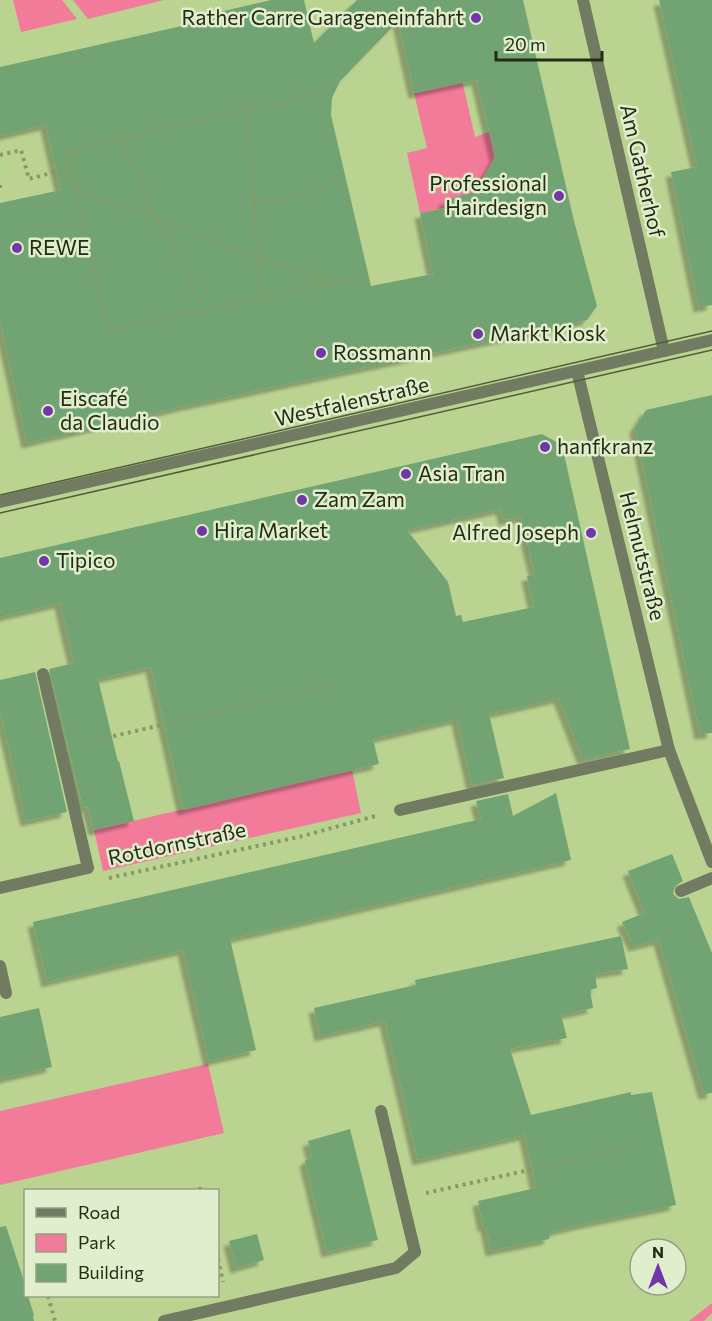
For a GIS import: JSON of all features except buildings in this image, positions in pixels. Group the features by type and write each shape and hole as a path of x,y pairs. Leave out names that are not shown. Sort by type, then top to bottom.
{"street":[{"name":"Am Gatherhof","path":"583,0 664,351"},
{"name":"Westfalenstraße","path":"0,502 712,340"},
{"name":"Helmutstraße","path":"577,371 669,750 712,862"},
{"path":"43,674 88,868"},
{"path":"400,810 669,750"},
{"name":"Rotdornstraße","path":"0,888 88,868"},
{"path":"681,891 712,878"},
{"path":"0,966 6,993"},
{"path":"164,1321 396,1268 415,1252 381,1111"}],"path":[{"path":"320,93 66,151 109,330 362,276"},
{"path":"248,110 260,297"},
{"path":"121,139 157,219 205,310"},
{"path":"0,155 21,150 29,179 70,168"},
{"path":"75,188 328,283"},
{"path":"254,204 325,189"},
{"path":"60,748 338,684"},
{"name":"Rotdornstraße","path":"88,868 90,883 303,836 400,810"},
{"path":"402,1198 628,1148"},
{"path":"48,1297 55,1321"}],"green space":[{"path":"13,0 62,0 77,19 21,32"},
{"path":"73,0 164,0 88,19"},
{"path":"454,45 475,137 499,128 499,150 490,166 508,195 469,194 444,200 446,208 420,213 407,153 427,148 414,93 435,89"},
{"path":"352,770 361,813 103,871 94,830"},
{"path":"208,1064 224,1133 0,1185 0,1111"},
{"path":"712,1303 712,1313 704,1321 689,1321"}],"tram line":[{"path":"0,495 712,331"},
{"path":"0,513 712,350"}],"place":[{"name":"Rather Carre Garageneinfahrt","path":"476,18"},
{"name":"Professional Hairdesign","path":"559,196"},
{"name":"REWE","path":"17,248"},
{"name":"Markt Kiosk","path":"478,334"},
{"name":"Rossmann","path":"321,353"},
{"name":"Eiscafé da Claudio","path":"48,411"},
{"name":"hanfkranz","path":"545,447"},
{"name":"Asia Tran","path":"406,474"},
{"name":"Zam Zam","path":"302,500"},
{"name":"Hira Market","path":"202,531"},
{"name":"Alfred Joseph","path":"591,533"},
{"name":"Tipico","path":"44,561"}]}
